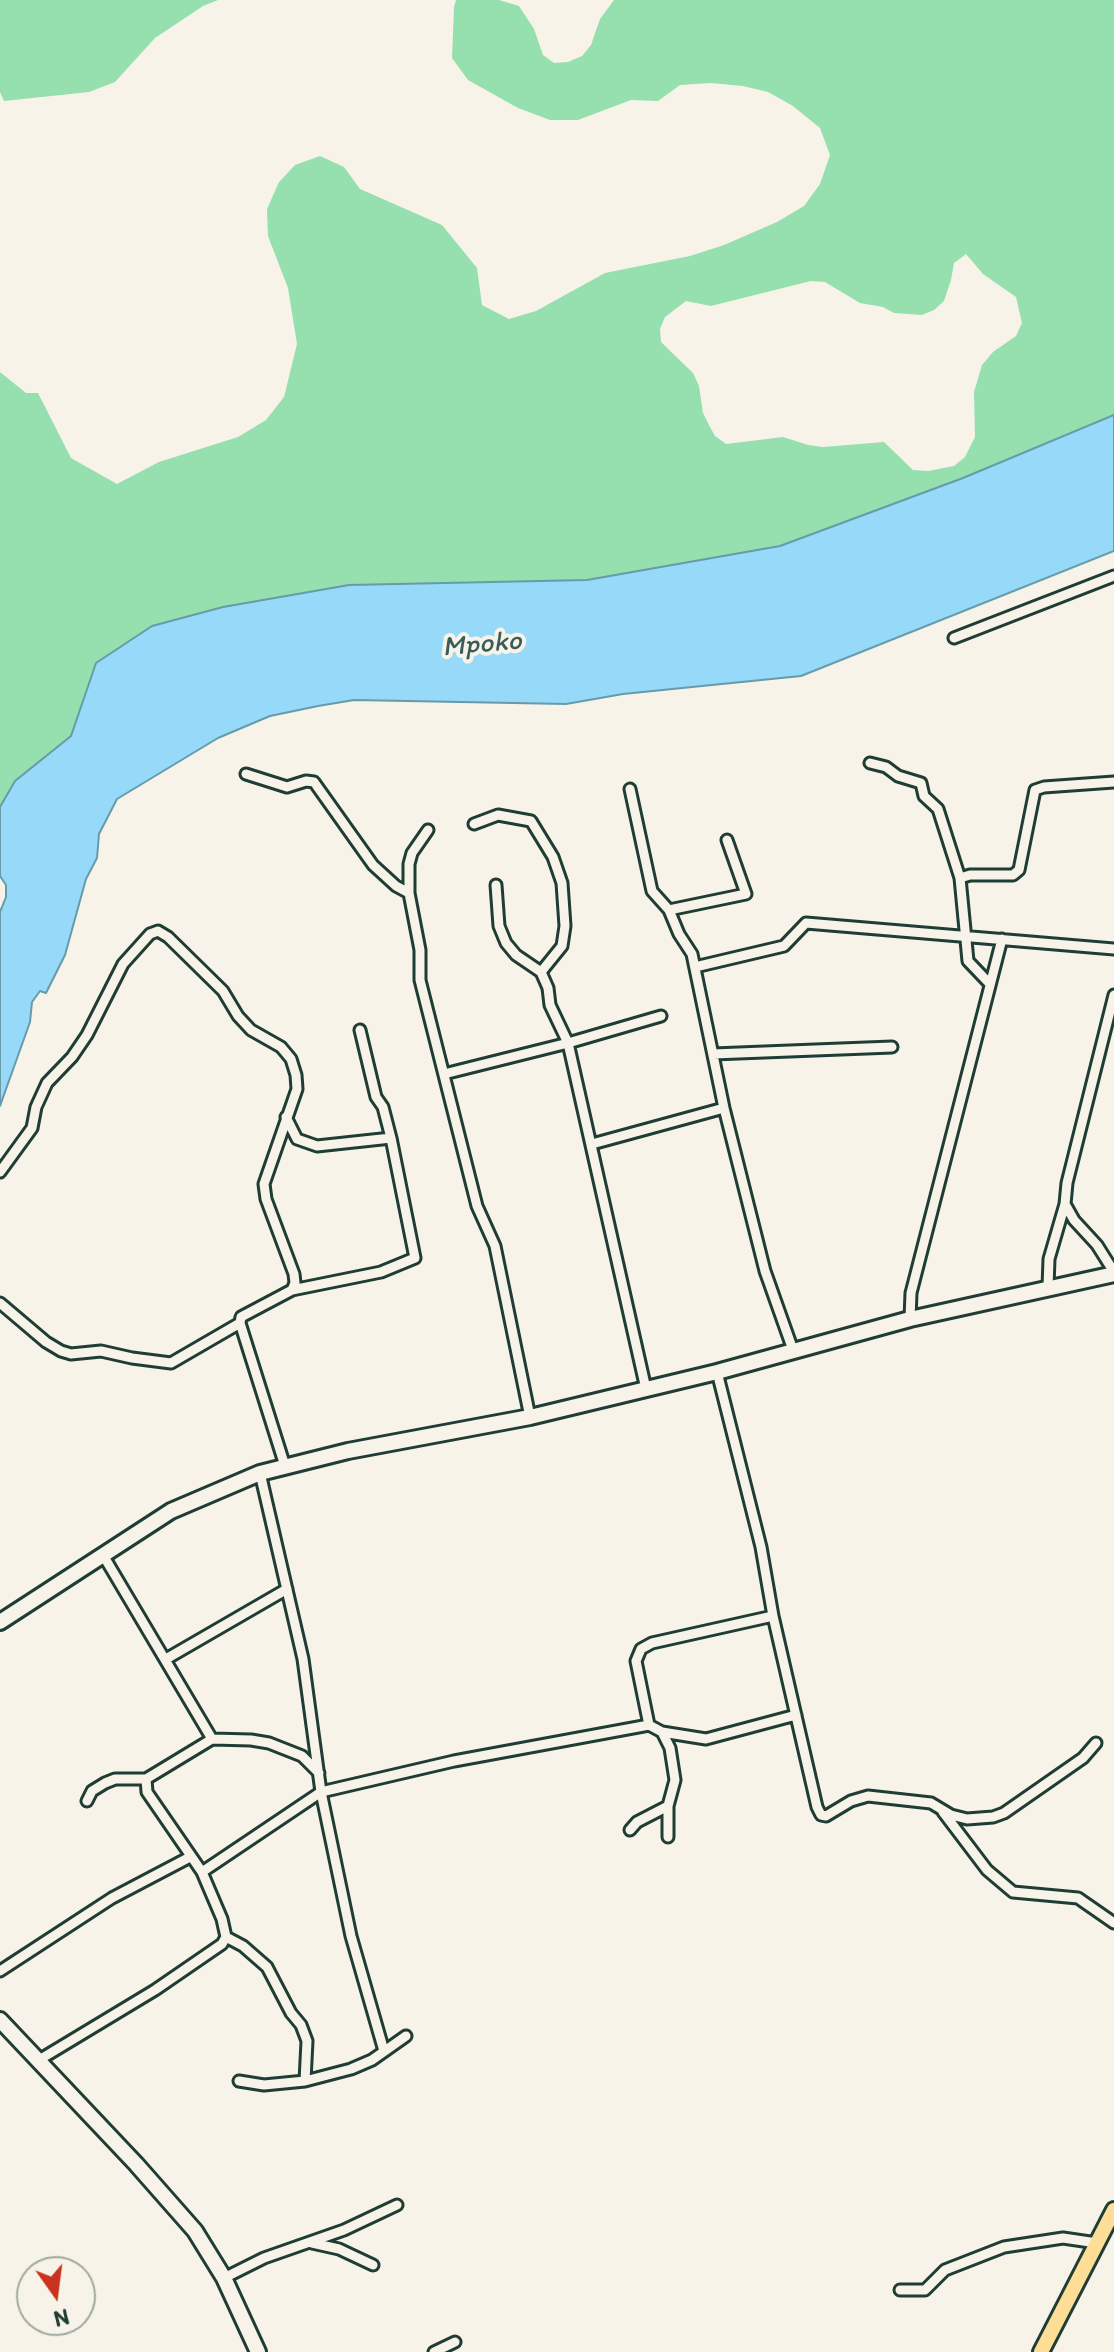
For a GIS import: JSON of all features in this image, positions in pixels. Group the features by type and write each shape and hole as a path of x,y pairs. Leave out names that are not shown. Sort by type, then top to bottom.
{"main road":[{"path":"1041,2352 1114,2210"}],"street":[{"path":"954,638 1114,576"},
{"path":"870,763 921,783 924,796 938,809 960,878 968,961 989,983"},
{"path":"246,774 282,787 314,782 373,865 396,886 409,893"},
{"path":"960,878 970,875 1013,875 1019,870 1035,790 1114,782"},
{"path":"630,789 652,891 669,910 692,954 724,1108 765,1271 793,1350"},
{"path":"474,824 498,815 531,821 553,857 562,883 565,926 562,946 541,972"},
{"path":"428,830 412,853 409,893 420,950 420,980 477,1206 495,1246 530,1417"},
{"path":"669,910 746,894 727,840"},
{"path":"496,885 499,926 506,943 516,955 541,972 548,988 550,1005 568,1043 646,1389"},
{"path":"695,967 784,946 806,923 1114,949"},
{"path":"0,1172 32,1128 36,1107 47,1083 72,1057 87,1035 123,964 150,934 158,931 177,944 223,991 251,1030 281,1047 291,1059 297,1089 264,1184 266,1199 294,1274 292,1290"},
{"path":"910,1319 911,1293 1002,939"},
{"path":"1048,1287 1049,1259 1114,995"},
{"path":"444,1074 661,1016"},
{"path":"285,1466 240,1323 241,1317 292,1290 381,1272 415,1258 391,1138 383,1107 376,1097 360,1030"},
{"path":"713,1054 892,1047"},
{"path":"592,1144 724,1108"},
{"path":"286,1117 297,1139 317,1146 391,1138"},
{"path":"0,1622 171,1511 260,1473 530,1417 717,1372 910,1319 1114,1273 1065,1204"},
{"path":"0,1303 61,1351 71,1354 101,1351 171,1363 240,1323"},
{"path":"717,1372 761,1547 773,1616 821,1815 826,1816 851,1801 868,1796 937,1805 951,1815 967,1819 1004,1813 1083,1758 1096,1743"},
{"path":"260,1473 303,1659 321,1792 351,1936 384,2051"},
{"path":"103,1555 212,1739"},
{"path":"166,1659 287,1589"},
{"path":"649,1725 636,1661 641,1649 652,1643 773,1616"},
{"path":"202,1872 321,1792 459,1760 649,1725 662,1732 706,1739 796,1715"},
{"path":"662,1732 670,1748 675,1780 668,1806 668,1837"},
{"path":"87,1801 92,1791 105,1783 115,1779 146,1779 212,1739 269,1743 302,1756 319,1773"},
{"path":"39,2060 155,1990 222,1944 226,1937 222,1919 202,1872 147,1792 146,1779"},
{"path":"937,1805 987,1870 1013,1892 1078,1898 1114,1923"},
{"path":"630,1830 637,1822 668,1806"},
{"path":"0,1971 112,1898 190,1857"},
{"path":"226,1937 243,1946 267,1967 291,2013 301,2025 307,2041 305,2081"},
{"path":"0,2020 195,2231 224,2278 258,2352"},
{"path":"239,2081 264,2085 305,2081 351,2069 406,2036"},
{"path":"224,2278 264,2258 312,2243 397,2205"},
{"path":"900,2290 925,2290 945,2270 1004,2247 1063,2238 1097,2243"},
{"path":"312,2243 339,2249 373,2265"},
{"path":"434,2352 455,2342"}],"green space":[{"path":"0,0 218,0 203,6 155,38 115,82 89,92 4,101 0,92"},
{"path":"456,0 499,0 519,6 534,29 543,55 554,63 568,62 582,56 591,45 600,19 614,0 1114,0 1114,415 963,478 780,546 587,580 349,585 96,663 71,736 15,781 0,807 0,372 26,393 38,393 71,458 117,484 159,462 238,437 266,420 284,397 297,344 288,288 268,236 267,209 279,182 295,165 320,156 344,167 360,189 442,225 477,268 482,305 509,319 536,311 605,273 690,256 777,222 804,206 820,184 830,155 820,128 793,106 768,92 711,83 680,85 658,101 631,100 578,120 550,120 518,108 468,80 452,58","holes":["966,254 983,274 1016,297 1022,323 1016,336 993,352 982,365 974,392 975,437 965,457 954,466 928,471 913,470 884,442 823,447 783,437 726,444 715,436 703,413 699,386 693,373 661,342 660,329 665,317 686,301 711,306 811,281 825,282 860,303 883,307 894,313 922,315 944,301 954,263"]}],"water":[{"name":"Mpoko","path":"1114,415 1114,551 801,676 623,694 566,704 354,700 318,706 270,716 218,738 117,799 99,834 97,858 86,879 65,955 46,993 40,991 32,1002 30,1022 0,1106 0,912 6,897 6,885 0,876 0,807 15,781 71,736 96,663 152,626 223,607 349,585 587,580 780,546 963,478"}]}
